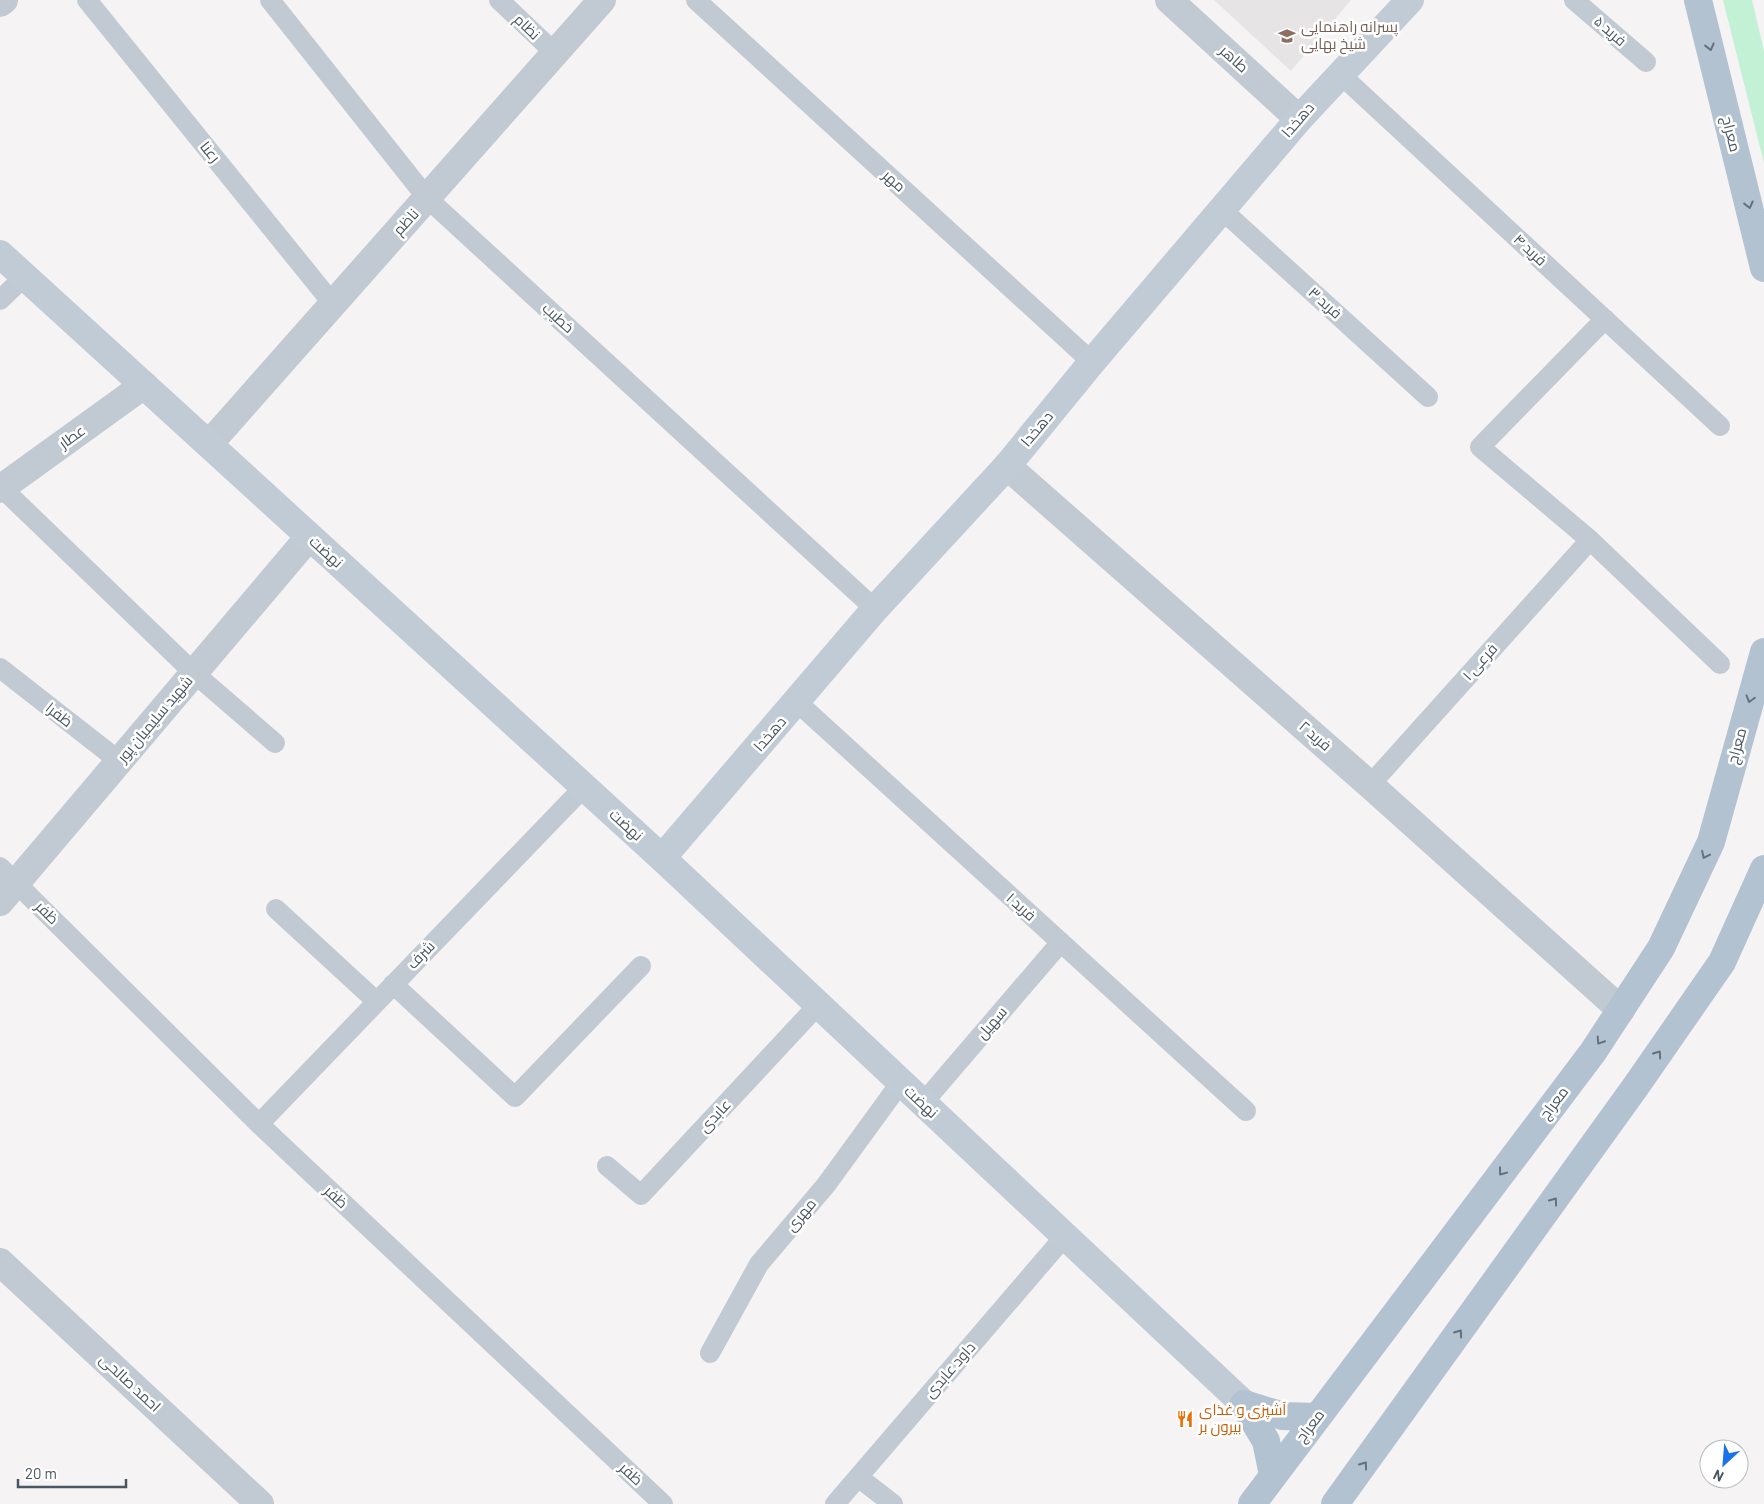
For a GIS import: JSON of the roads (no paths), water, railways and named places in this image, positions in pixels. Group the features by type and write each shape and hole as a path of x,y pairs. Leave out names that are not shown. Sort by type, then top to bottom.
{"main road":[{"name":"معراج","path":"1698,0 1764,268"},
{"name":"معراج","path":"1252,1504 1593,1052 1662,948 1711,842 1764,652"},
{"path":"1335,1504 1636,1086 1722,962 1764,869"},
{"path":"1244,1404 1283,1416 1317,1417"},
{"path":"1244,1404 1266,1441 1273,1476"}],"street":[{"path":"0,3 4,0"},
{"name":"ناظم","path":"209,444 602,0"},
{"name":"طاهر","path":"1169,0 1299,119"},
{"name":"دهخدا","path":"662,858 875,609 1006,466 1299,119 1410,0"},
{"name":"نهضت","path":"0,254 662,858 1244,1404"},
{"name":"عطار","path":"1,488 144,385"},
{"name":"فرید ۲","path":"1006,466 1370,785 1621,1010"},
{"name":"شهید سلیمیان پور","path":"5,884 119,762 309,536"},
{"name":"احمد صالحی","path":"0,1262 260,1504"}],"lane":[{"name":"رعنا","path":"87,0 333,304"},
{"name":"خطیب","path":"270,0 427,198 875,609"},
{"name":"نظام","path":"499,0 555,53"},
{"name":"مهر","path":"696,0 1092,362"},
{"name":"فرید ۵","path":"1574,0 1646,62"},
{"name":"فرید ۴","path":"1340,74 1720,426"},
{"name":"فرید ۳","path":"1222,209 1428,397"},
{"path":"0,300 24,276"},
{"path":"1605,319 1480,446 1590,540 1720,664"},
{"path":"1,488 194,673 275,743"},
{"name":"فرعی ۱","path":"1370,785 1590,540"},
{"name":"ظفرا","path":"0,668 119,762"},
{"name":"فرید ۱","path":"797,702 1246,1111"},
{"name":"شرف","path":"259,1124 584,787"},
{"name":"ظفر","path":"5,884 662,1504"},
{"path":"276,909 376,1001"},
{"name":"سهیل","path":"922,1103 1061,942"},
{"path":"393,984 515,1097 641,966"},
{"name":"عابدی","path":"608,1166 642,1195 818,1005"},
{"name":"مهری","path":"710,1353 759,1264 826,1185 901,1082"},
{"name":"داود عابدی","path":"835,1504 1065,1236"},
{"path":"858,1477 893,1504"}],"place":[{"name":"پسرانه راهنمایی شیخ بهایی","path":"1287,36"},
{"name":"آشپزی و غذای بیرون بر","path":"1185,1419"}]}
